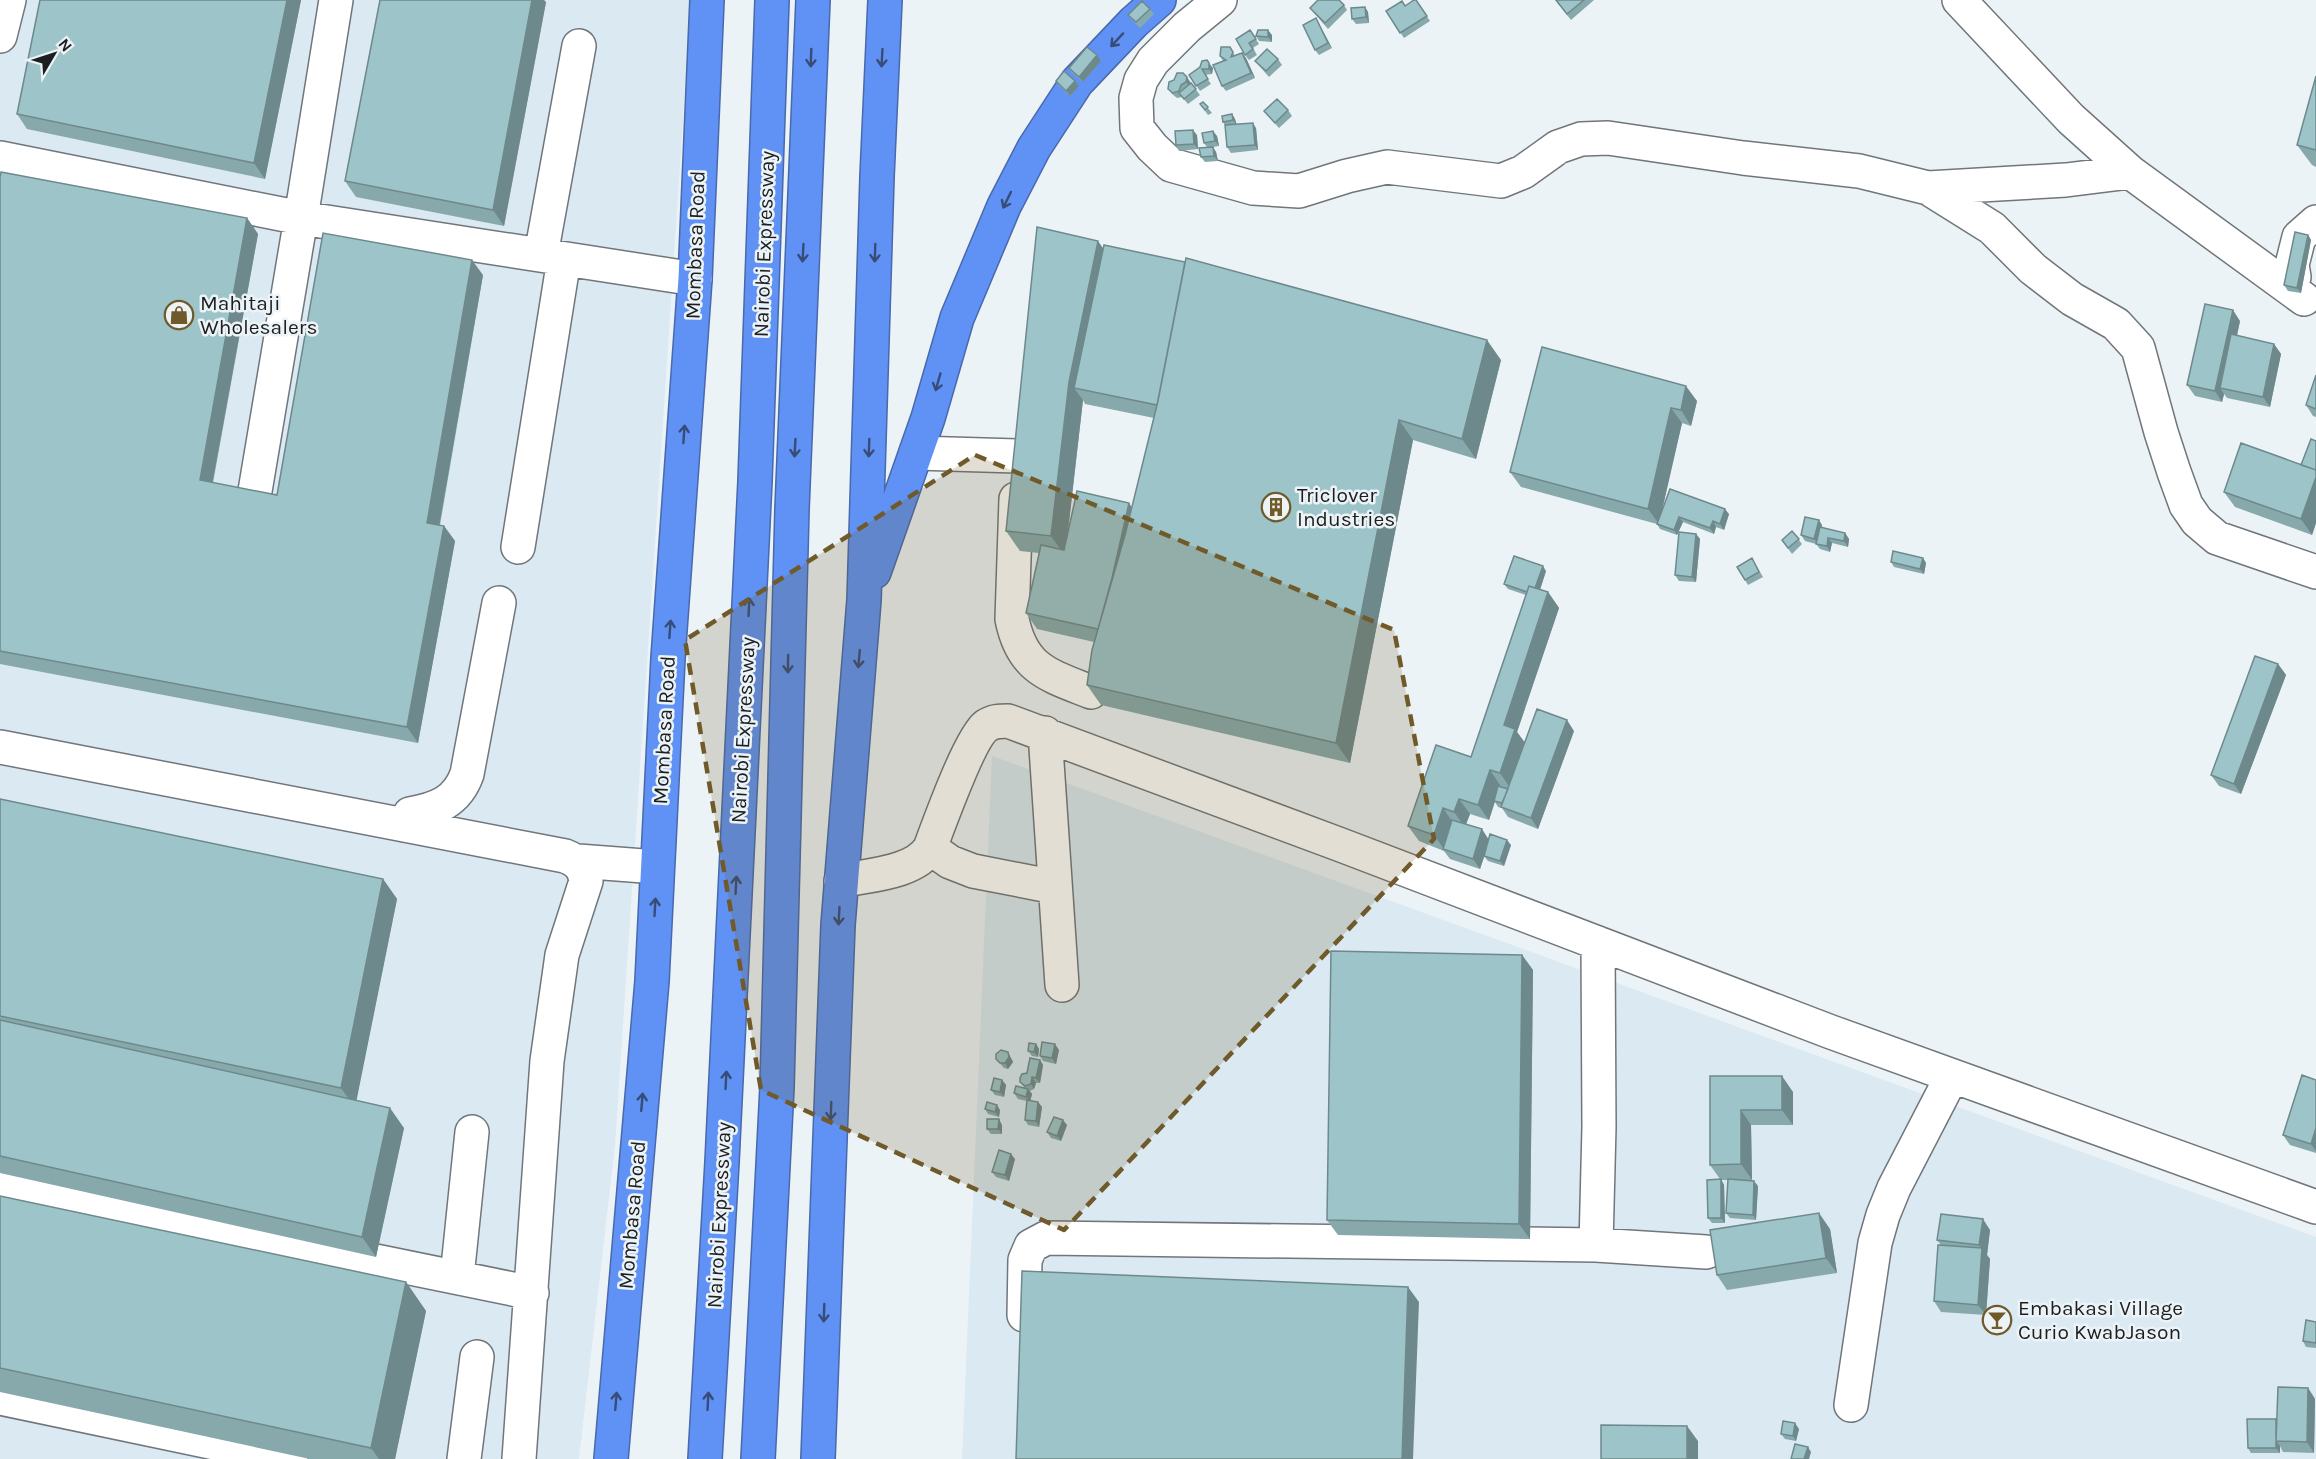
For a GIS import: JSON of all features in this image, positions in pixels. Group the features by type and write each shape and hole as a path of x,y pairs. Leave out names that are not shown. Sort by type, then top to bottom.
{"highway":[{"name":"Mombasa Road","path":"611,1459 652,981 668,658 695,279 707,0"},
{"name":"Nairobi Expressway","path":"705,1459 722,1162 755,481 772,0"},
{"name":"Nairobi Expressway","path":"758,1459 777,1087 792,509 813,0"},
{"path":"818,1459 841,881 864,600 877,177 885,0"},
{"path":"864,600 916,453 957,318 1004,206 1034,148 1077,82 1134,22 1159,0"}],"lane":[{"path":"0,36 9,0"},
{"path":"254,497 336,0"},
{"path":"1220,0 1187,27 1153,61 1141,80 1136,98 1137,128 1152,147 1171,165 1253,188 1299,191 1347,176 1387,167 1502,181 1523,172 1558,147 1590,138 1608,138 1743,158 1859,171 1928,188 2066,180 2130,172"},
{"path":"1959,0 2071,119 2130,172 2310,304"},
{"path":"518,547 579,46"},
{"path":"0,158 301,218 695,279"},
{"path":"1928,188 1992,228 2033,269 2072,299 2116,324 2138,348 2174,472 2186,505 2197,521 2217,538 2316,572"},
{"path":"2310,304 2295,283 2292,265 2299,237 2316,222"},
{"path":"916,453 1019,443 1012,619 1015,636 1033,665 1045,674 1091,692"},
{"path":"405,825 410,814 432,810 446,803 464,784 499,603"},
{"path":"841,881 907,866 920,860 930,848 973,744 983,728 994,721 1008,721 1952,1076 2316,1207"},
{"path":"1045,733 1062,985"},
{"path":"0,747 565,856 578,861 657,867"},
{"path":"930,848 950,862 973,871 1055,887"},
{"path":"519,1459 547,1061 562,955 586,881 585,871 578,861"},
{"path":"1596,1245 1599,1127 1598,943"},
{"path":"1851,1405 1875,1243 1883,1215 1894,1188 1952,1076"},
{"path":"458,1277 472,1132"},
{"path":"0,1184 532,1293"},
{"path":"1024,1340 1025,1260 1031,1246 1046,1238 1596,1245 1706,1252"},
{"path":"464,1459 477,1357"},
{"path":"0,1398 291,1459"}],"highlighted area":[{"path":"975,455 1394,630 1434,839 1064,1230 761,1090 685,640"}],"shaded area":[{"path":"0,0 691,0 615,1145 579,1459 0,1459"},
{"path":"992,756 2316,1237 2316,1459 962,1459"}],"building":[{"path":"40,0 287,0 254,163 17,114"},
{"path":"380,0 532,0 493,210 345,181"},
{"path":"1318,0 1339,0 1344,5 1325,23 1310,8"},
{"path":"1414,0 1427,16 1400,33 1386,11 1402,1 1405,6"},
{"path":"1556,0 1584,0 1567,14"},
{"path":"1142,1 1150,9 1136,22 1128,15"},
{"path":"1365,7 1366,17 1352,19 1351,8"},
{"path":"1316,18 1328,43 1315,50 1303,25"},
{"path":"1250,30 1256,39 1249,43 1253,49 1245,55 1236,39"},
{"path":"1258,30 1268,30 1268,37 1256,36"},
{"path":"1087,47 1097,55 1079,77 1069,68"},
{"path":"1221,47 1230,47 1233,52 1231,57 1242,53 1251,73 1222,86 1213,65 1226,60 1220,56"},
{"path":"1267,49 1278,59 1266,71 1255,61"},
{"path":"1207,60 1209,69 1202,69 1208,79 1196,86 1189,75 1200,67 1202,61"},
{"path":"1064,71 1075,81 1066,91 1056,81"},
{"path":"1177,73 1183,73 1187,77 1186,82 1181,85 1179,91 1173,93 1168,89 1169,82 1174,80"},
{"path":"2316,76 2316,150 2297,145"},
{"path":"1191,83 1196,89 1184,99 1179,93"},
{"path":"1277,99 1288,110 1275,123 1264,111"},
{"path":"1203,102 1208,107 1205,110 1200,104"},
{"path":"1232,114 1233,120 1223,122 1222,116"},
{"path":"1253,123 1255,145 1227,147 1225,125"},
{"path":"1193,130 1194,144 1176,145 1175,131"},
{"path":"1213,131 1215,141 1204,143 1202,133"},
{"path":"1213,147 1214,156 1201,157 1199,148"},
{"path":"1,172 247,218 200,480 277,495 323,233 472,260 427,523 444,526 407,727 0,651"},
{"path":"1037,227 1098,241 1069,382 1051,536 1006,531"},
{"path":"2295,232 2308,235 2297,288 2284,285"},
{"path":"1104,245 1185,262 1157,405 1074,388"},
{"name":"Triclover Industries","path":"1186,258 1487,340 1462,439 1399,420 1336,743 1087,685 1092,650 1125,535 1158,401"},
{"path":"2205,304 2233,310 2215,391 2187,385"},
{"path":"2231,334 2274,344 2263,397 2220,388"},
{"path":"1542,347 1686,386 1681,410 1671,408 1648,509 1510,472"},
{"path":"2316,375 2316,409 2306,405"},
{"path":"2311,439 2316,441 2316,470 2301,465"},
{"path":"2241,443 2316,470 2316,477 2301,519 2224,492"},
{"path":"1670,489 1725,509 1720,524 1713,521 1710,528 1679,517 1674,530 1657,524"},
{"path":"1077,491 1129,503 1098,629 1026,613 1041,545 1064,550"},
{"path":"1805,517 1819,520 1814,539 1801,535"},
{"path":"1820,527 1845,533 1844,541 1828,538 1827,546 1816,544"},
{"path":"1792,531 1799,539 1788,548 1782,540"},
{"path":"1679,532 1696,534 1692,577 1675,575"},
{"path":"1893,551 1923,558 1920,569 1891,562"},
{"path":"1514,556 1543,566 1535,588 1529,586 1527,592 1504,584"},
{"path":"1752,558 1759,572 1745,580 1737,567"},
{"path":"1529,586 1548,592 1504,725 1515,729 1500,773 1490,770 1478,805 1459,799 1454,812 1443,808 1434,835 1408,826 1436,745 1471,757"},
{"path":"2255,656 2278,664 2234,784 2211,775"},
{"path":"1537,709 1567,720 1531,818 1501,807"},
{"path":"1498,786 1508,789 1502,803 1494,801"},
{"path":"0,799 383,879 341,1088 0,1016"},
{"path":"1452,820 1482,829 1473,859 1443,849"},
{"path":"1490,834 1507,840 1500,861 1484,856"},
{"path":"1331,951 1522,955 1519,1224 1327,1220"},
{"path":"0,1020 390,1108 362,1237 0,1156"},
{"path":"1042,1042 1055,1044 1052,1058 1040,1056"},
{"path":"1029,1043 1036,1044 1034,1052 1028,1051"},
{"path":"1001,1050 1008,1052 1009,1057 1005,1063 1000,1063 996,1059 996,1054"},
{"path":"1030,1058 1040,1060 1036,1078 1032,1077 1031,1084 1025,1086 1020,1082 1020,1078 1022,1074 1027,1073"},
{"path":"2302,1075 2316,1080 2316,1128 2311,1144 2283,1135"},
{"path":"1710,1076 1782,1076 1782,1110 1741,1110 1741,1164 1710,1165"},
{"path":"994,1078 1002,1080 1000,1092 991,1090"},
{"path":"1016,1086 1028,1089 1026,1097 1014,1093"},
{"path":"1027,1100 1038,1102 1036,1121 1025,1120"},
{"path":"987,1102 997,1105 995,1112 985,1109"},
{"path":"1054,1117 1063,1120 1057,1136 1047,1132"},
{"path":"987,1119 999,1119 998,1129 987,1129"},
{"path":"999,1150 1011,1154 1005,1175 992,1172"},
{"path":"1721,1179 1721,1218 1708,1218 1707,1180"},
{"path":"1728,1179 1754,1181 1753,1215 1726,1213"},
{"path":"0,1196 406,1282 371,1448 0,1368"},
{"path":"1819,1213 1826,1258 1717,1275 1710,1230"},
{"path":"1941,1214 1983,1219 1979,1245 1937,1240"},
{"path":"1938,1245 1982,1248 1978,1305 1934,1301"},
{"path":"1022,1271 1408,1287 1402,1459 1016,1459"},
{"path":"2306,1320 2316,1322 2316,1343 2303,1341"},
{"path":"2278,1387 2308,1388 2307,1442 2276,1441"},
{"path":"2247,1419 2276,1419 2276,1448 2248,1448"},
{"path":"1783,1421 1795,1423 1793,1436 1781,1434"},
{"path":"1601,1425 1687,1426 1687,1459 1601,1459"},
{"path":"1795,1444 1808,1447 1804,1459 1791,1459"}],"place":[{"name":"Mahitaji Wholesalers","path":"179,315"},
{"name":"Triclover Industries","path":"1276,507"},
{"name":"Embakasi Village Curio KwabJason","path":"1997,1320"}]}
